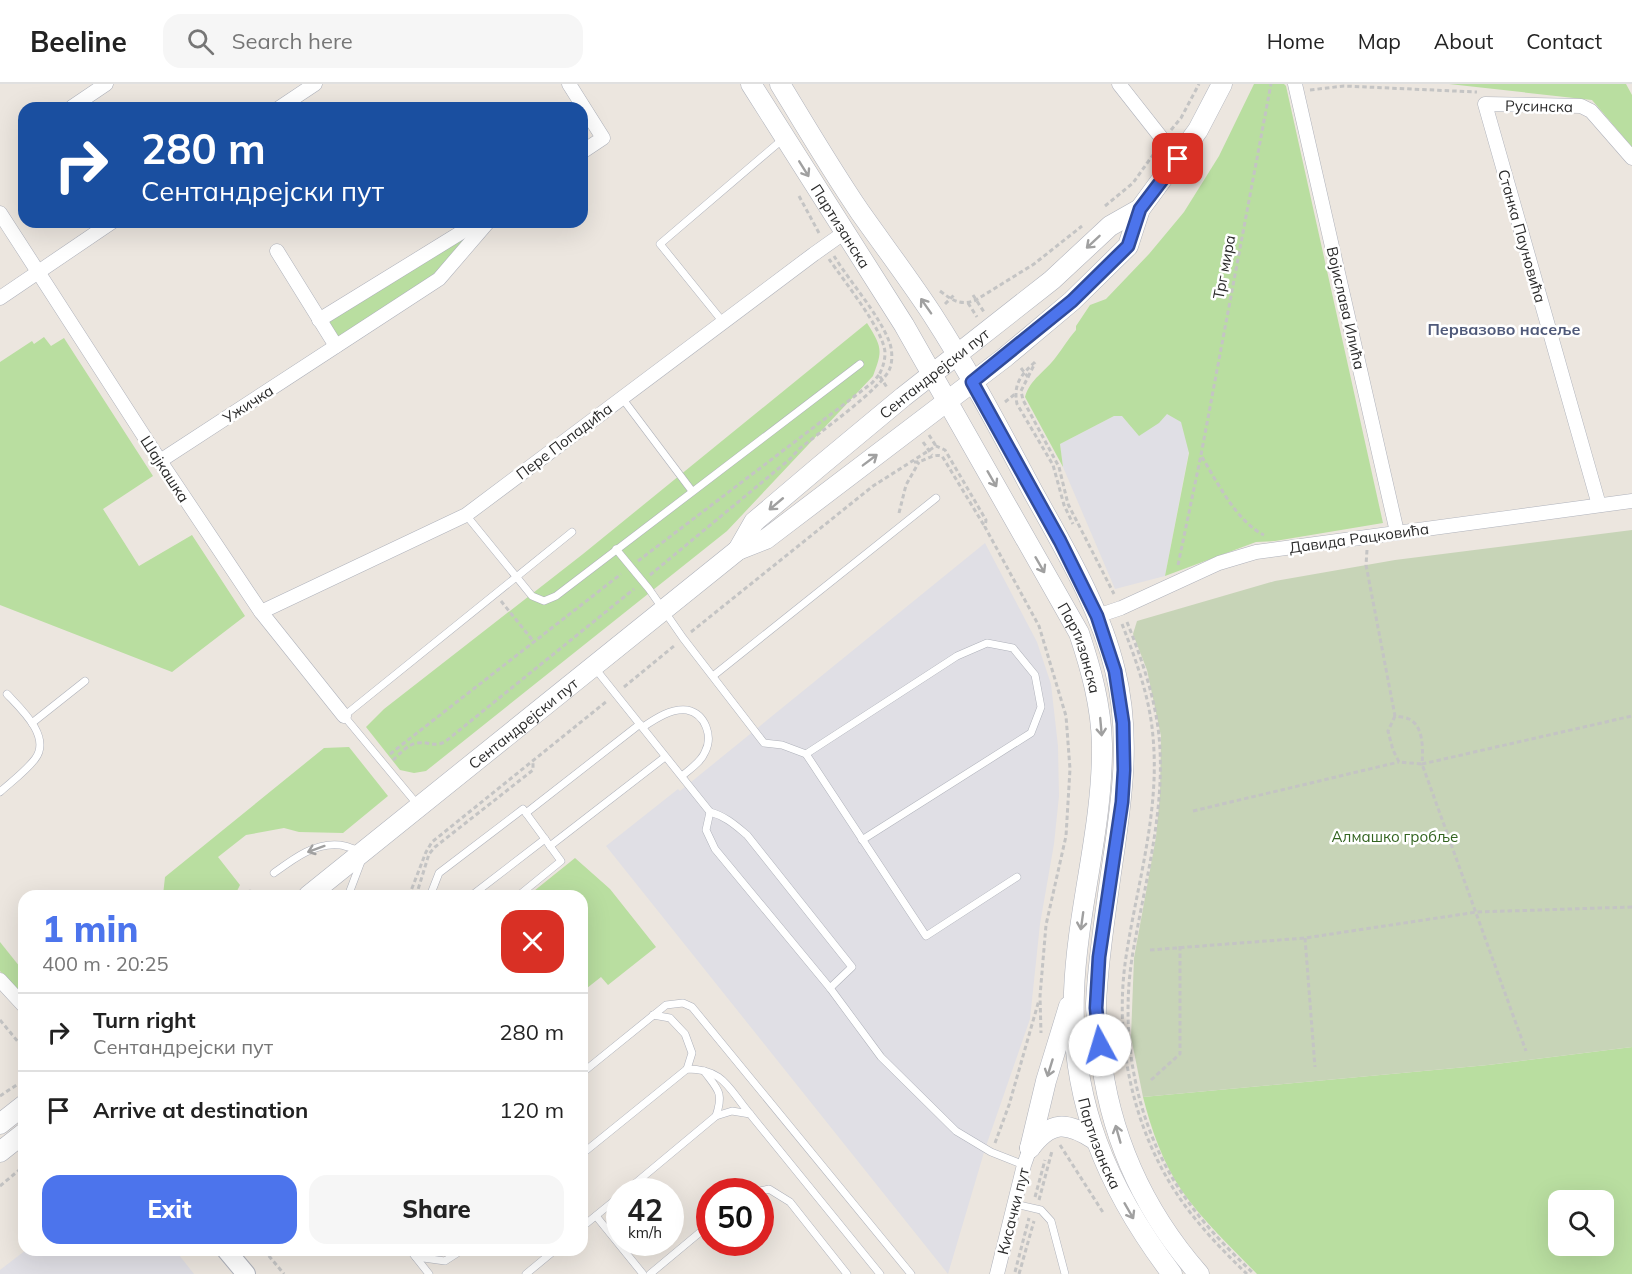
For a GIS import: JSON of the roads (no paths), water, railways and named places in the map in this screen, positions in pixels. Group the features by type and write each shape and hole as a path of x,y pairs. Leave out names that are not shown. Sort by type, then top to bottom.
{"main road":[{"name":"Партизанска","path":"751,84 904,325 1079,633 1090,666 1098,704 1102,743 1100,791 1079,938 1074,992 1077,1059 1082,1094 1094,1139 1126,1207 1144,1237 1172,1274"},
{"name":"Партизанска","path":"780,84 858,209 932,315 972,382 1060,541 1097,616 1115,671 1123,723 1124,770 1122,802 1099,957 1096,1008 1104,1083 1119,1141 1145,1198 1172,1243 1199,1274"},
{"name":"Сентандрејски пут","path":"315,890 738,550 766,538 948,401 1072,301 1128,246 1140,209 1198,130 1222,84"},
{"name":"Сентандрејски пут","path":"738,550 754,522 896,403 1052,279 1110,226 1140,209"},
{"path":"1027,1156 1046,1082 1074,992"},
{"path":"0,1124 18,1110"},
{"path":"1027,1156 1041,1133 1066,1125 1094,1139"},
{"path":"0,1152 18,1138"}],"street":[{"path":"78,102 106,84"},
{"path":"288,102 315,84"},
{"path":"570,84 581,102"},
{"path":"1119,84 1178,159"},
{"name":"Војислава Илића","path":"1296,88 1397,532"},
{"name":"Русинска","path":"1485,104 1581,106 1591,111 1632,158"},
{"name":"Станка Пауновића","path":"1485,104 1599,505"},
{"path":"588,113 603,138 588,148"},
{"name":"Шајкашка","path":"0,213 160,461 261,612 344,716"},
{"path":"0,298 103,228"},
{"path":"320,320 468,228"},
{"name":"Ужичка","path":"160,461 438,279 483,228"},
{"name":"Пере Попадића","path":"261,612 466,515 845,232"},
{"path":"277,250 336,346"},
{"name":"Давида Рацковића","path":"1097,616 1116,610 1219,563 1256,552 1632,501"},
{"path":"0,980 18,1000"},
{"name":"Кисачки пут","path":"997,1274 1027,1156"},
{"path":"231,1256 246,1274"}],"lane":[{"path":"723,322 660,244 784,138"},
{"path":"466,515 532,596 544,601 556,596 860,364"},
{"path":"622,398 692,491"},
{"path":"713,676 936,498"},
{"path":"420,807 344,716 572,532"},
{"path":"616,549 643,581 683,638 764,743 782,745 806,754 926,936 1017,877"},
{"path":"806,754 957,656 987,643 1012,648 1035,675 1041,707 1031,733 862,840"},
{"path":"594,668 710,812 734,823 747,835 852,967 830,988"},
{"path":"32,723 84,681"},
{"path":"0,792 36,759 40,749 37,732 32,723 7,693"},
{"path":"526,813 641,725 670,712 687,710 700,717 707,728 709,739 705,753 695,766 682,776"},
{"path":"479,890 665,757"},
{"path":"432,890 439,873 523,809 561,861 525,890"},
{"path":"710,812 706,830 715,849 830,988 881,1057 956,1131 991,1152 1027,1156"},
{"path":"274,873 291,861 324,845 341,845 364,850 350,890"},
{"path":"588,1068 666,1005 683,1003 692,1007 911,1274"},
{"path":"588,1149 687,1069 692,1053 685,1034 670,1018 653,1015"},
{"path":"687,1069 702,1069 718,1074 880,1274"},
{"path":"702,1069 717,1088 721,1099 716,1116"},
{"path":"642,1178 716,1116 732,1112 750,1114"},
{"path":"774,1192 790,1202 847,1274"},
{"path":"1015,1204 1041,1210 1051,1221 1065,1274"},
{"path":"588,1222 606,1208"},
{"path":"596,1216 644,1274"},
{"path":"650,1274 696,1236"},
{"path":"416,1257 445,1261 453,1256"},
{"path":"526,1274 548,1256"},
{"path":"416,1257 429,1274"}],"district":[{"name":"Первазово насеље","path":"1504,329"}],"park label":[{"name":"Алмашко гробље","path":"1395,836"}]}
